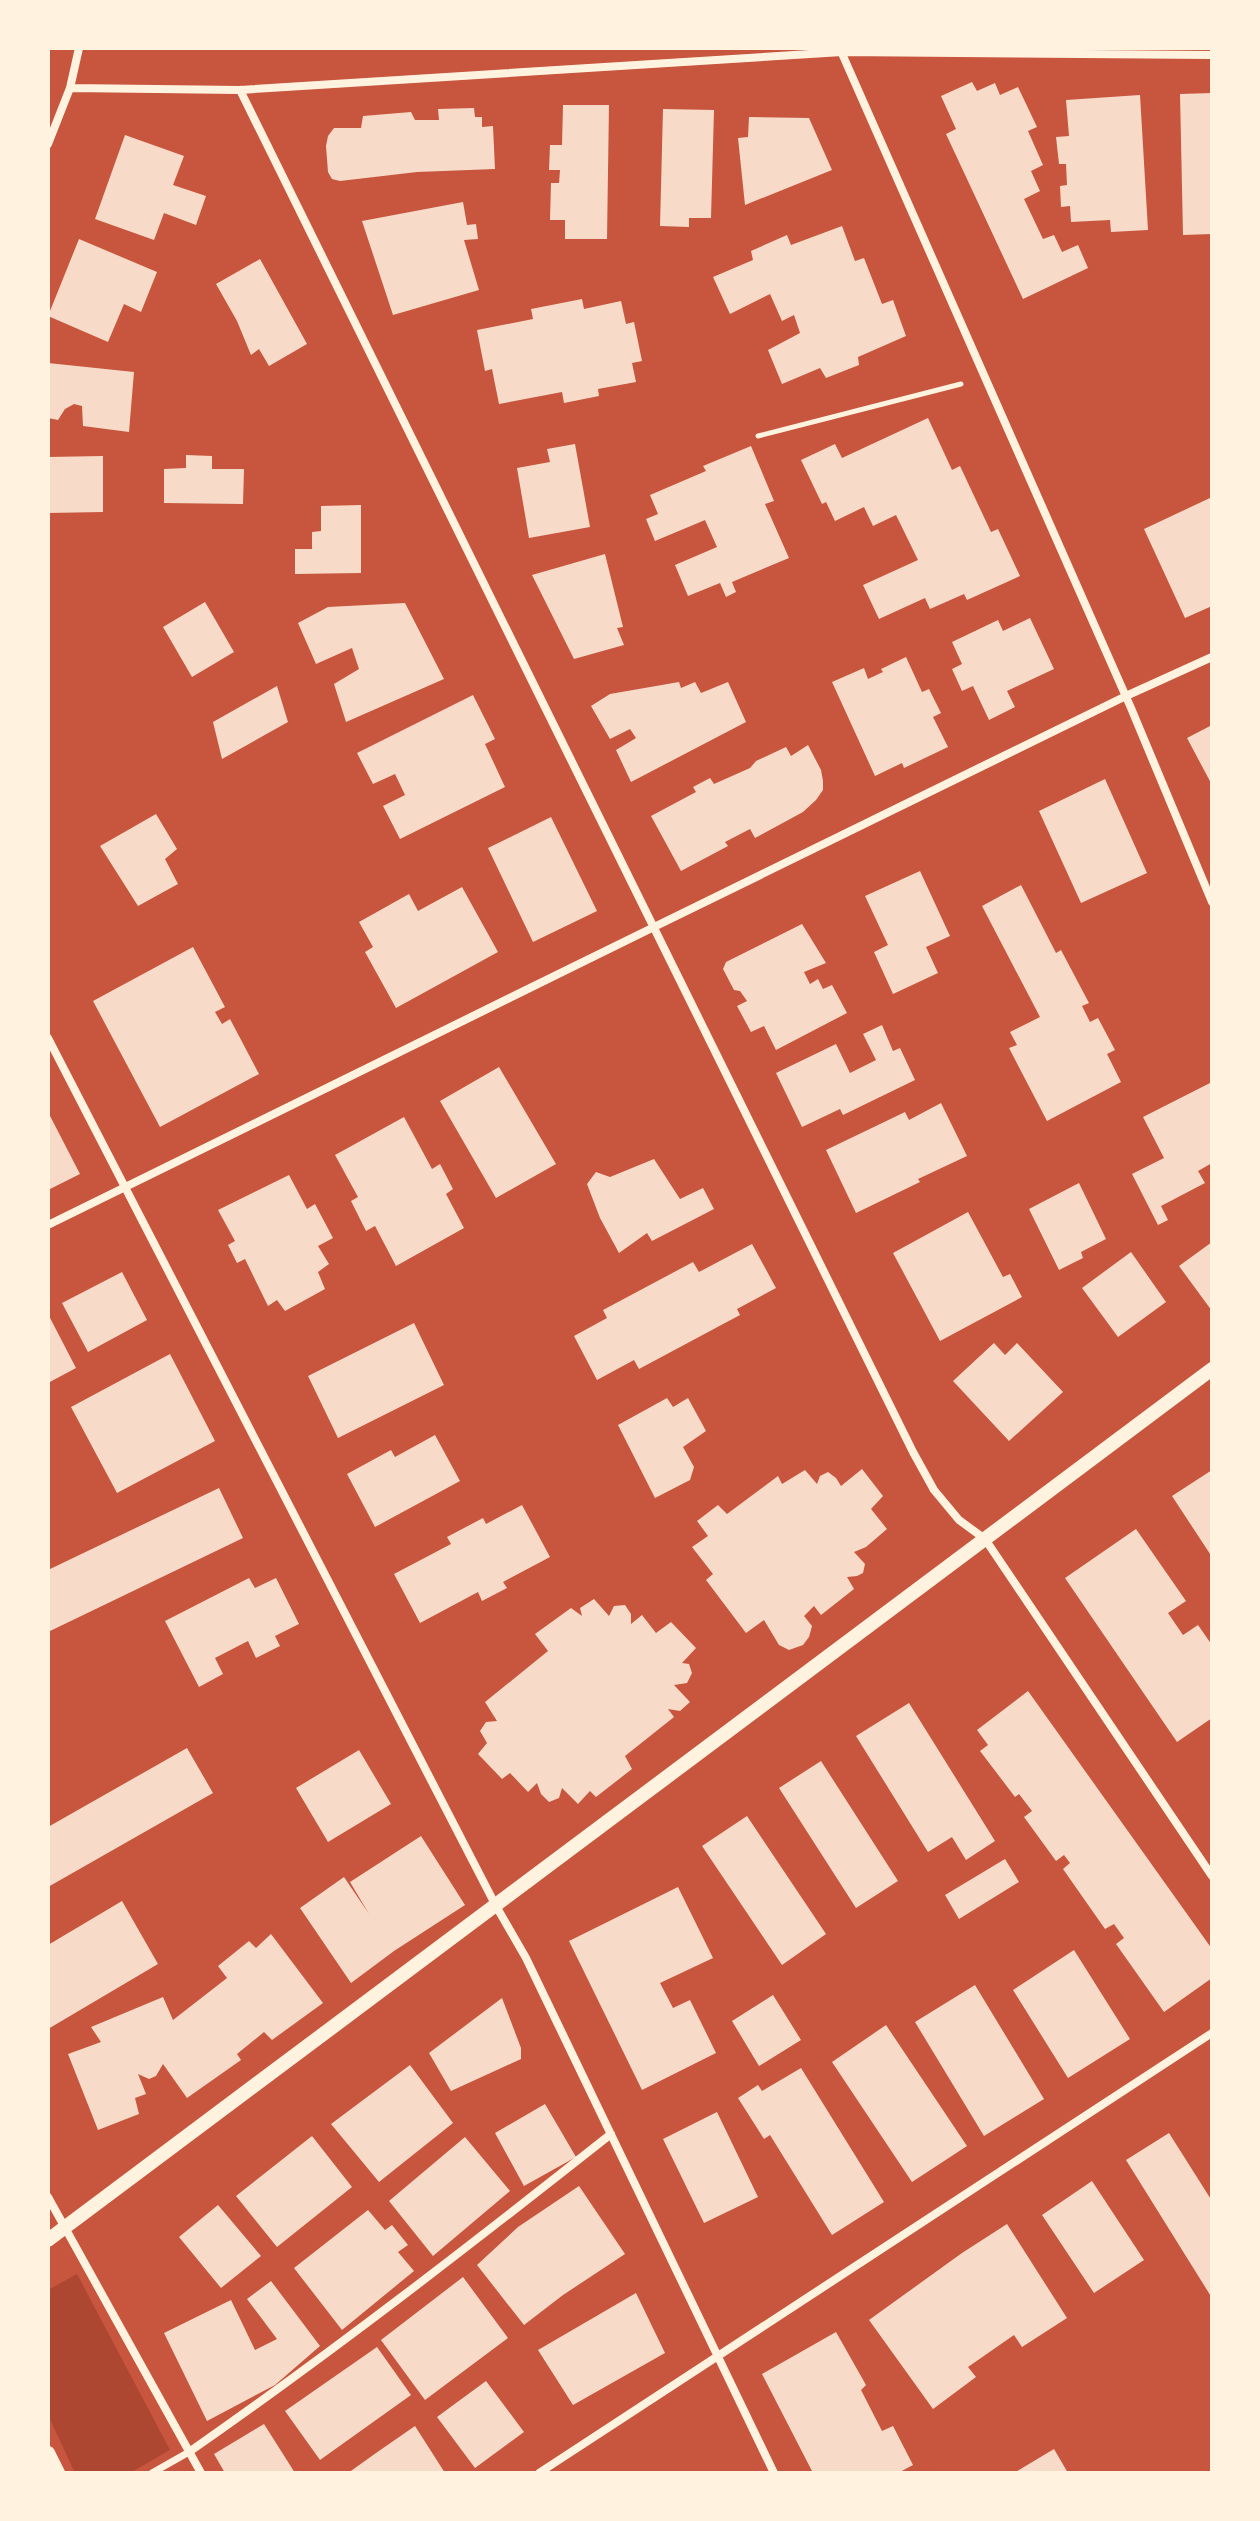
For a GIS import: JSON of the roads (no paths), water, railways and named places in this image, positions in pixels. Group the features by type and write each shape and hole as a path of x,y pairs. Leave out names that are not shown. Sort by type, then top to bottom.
{"street":[{"path":"48,144 70,88 79,48"},
{"path":"70,88 240,90 841,50 1212,55"},
{"path":"841,50 1126,696 1212,902"},
{"path":"240,90 913,1452 934,1490 959,1520 985,1539 1212,1876"},
{"path":"48,1225 1126,696 1212,657"},
{"path":"48,1038 496,1906 526,1958 774,2473"},
{"path":"48,2240 1212,1369"},
{"path":"539,2473 1212,2033"},
{"path":"152,2473 189,2452 263,2401 462,2252 611,2134"},
{"path":"48,2197 201,2473"},
{"path":"48,2453 58,2473"}]}
